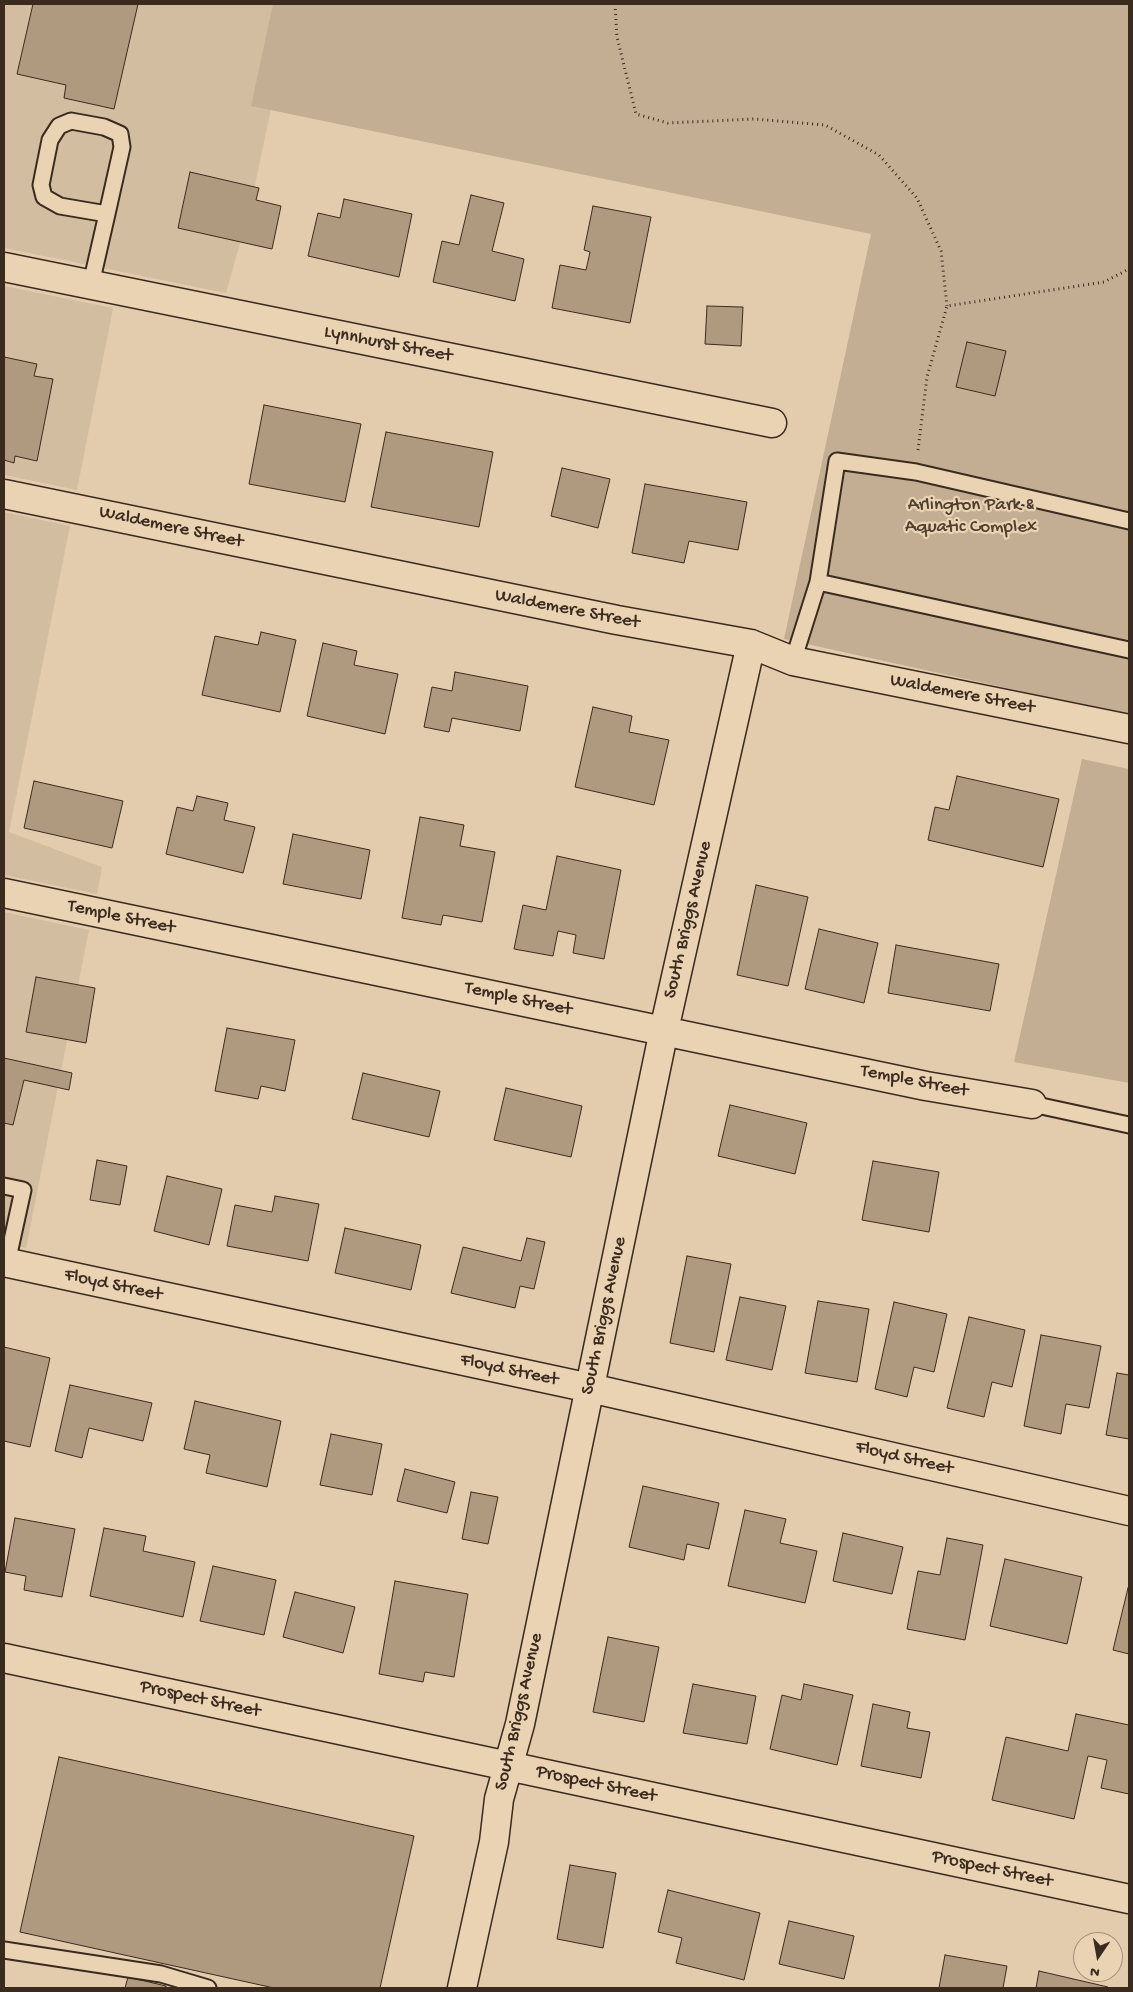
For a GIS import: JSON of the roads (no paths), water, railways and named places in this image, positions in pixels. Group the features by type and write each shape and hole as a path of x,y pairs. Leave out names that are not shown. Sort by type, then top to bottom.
{"street":[{"name":"Lynnhurst Street","path":"4,267 772,423"},
{"name":"Waldemere Street","path":"4,494 616,620 752,644 793,661 1129,729"},
{"name":"South Briggs Avenue","path":"462,1988 494,1842 499,1799 520,1724 664,1030 752,644"},
{"name":"Temple Street","path":"4,893 926,1086 1032,1104"},
{"name":"Floyd Street","path":"5,1263 590,1388 1129,1511"},
{"name":"Prospect Street","path":"4,1658 1129,1899"}],"lane":[{"path":"90,284 107,214 122,147 120,134 104,127 71,121 59,126 50,140 42,185 44,196 60,206 107,214"},
{"path":"793,661 818,582 837,462 916,472 1129,521"},
{"path":"818,582 1129,650"},
{"path":"1032,1104 1129,1125"},
{"path":"4,1186 23,1190 5,1263"},
{"path":"4,1950 161,1974 208,1988"}],"park label":[{"name":"Arlington Park & Aquatic Complex","path":"971,517"}]}
